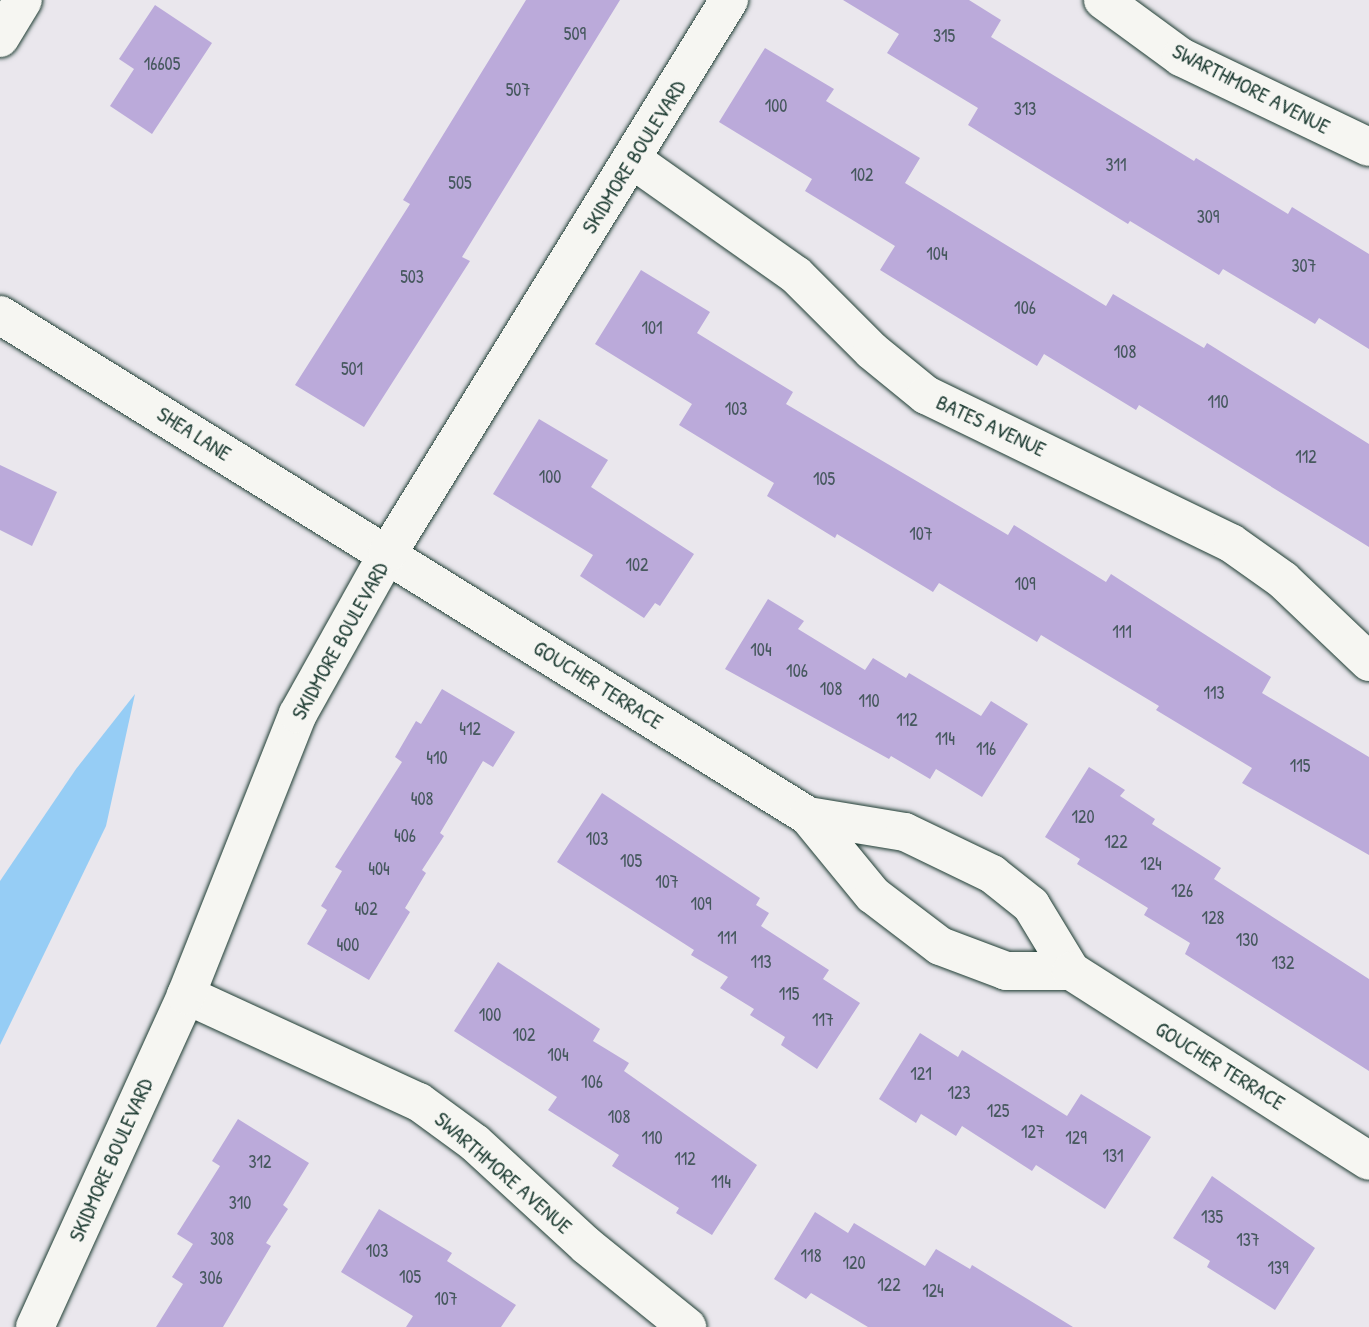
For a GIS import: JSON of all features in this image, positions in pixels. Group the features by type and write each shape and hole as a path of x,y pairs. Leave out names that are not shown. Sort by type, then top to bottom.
{"street":[{"path":"0,38 23,0"},
{"name":"SKIDMORE BOULEVARD","path":"36,1327 186,995 298,714 388,553 633,160 729,0"},
{"name":"SWARTHMORE AVENUE","path":"1103,0 1181,57 1369,148"},
{"name":"BATES AVENUE","path":"633,160 796,275 872,351 926,395 1231,543 1283,580 1369,662"},
{"name":"SHEA LANE","path":"0,315 388,553"},
{"name":"GOUCHER TERRACE","path":"388,553 808,816 873,895 940,946 1006,971 1071,971"},
{"name":"GOUCHER TERRACE","path":"808,816 905,832 992,874 1031,905 1071,971 1369,1161"},
{"name":"SWARTHMORE AVENUE","path":"186,995 419,1102 475,1143 587,1246 687,1327"}],"water":[{"path":"135,694 106,826 0,1045 0,881 76,769"}],"building":[{"path":"526,0 620,0 462,257 470,261 364,427 295,385 410,204 403,200"},
{"path":"843,0 969,0 1001,20 991,37 1194,161 1196,158 1288,214 1292,207 1369,254 1369,349 1319,318 1315,324 1223,269 1219,275 1130,221 1128,224 968,125 978,108 887,53 899,34"},
{"path":"155,5 212,43 152,134 110,106 134,69 119,59"},
{"path":"765,48 834,89 826,101 920,158 905,183 1106,306 1113,294 1204,348 1207,343 1369,444 1369,547 1139,405 1136,410 1044,354 1037,366 880,270 895,246 805,191 812,179 719,122"},
{"path":"641,270 710,312 697,333 793,392 786,404 1008,535 1014,525 1106,582 1111,574 1271,677 1262,693 1369,757 1369,855 1242,783 1252,768 1156,710 1159,706 1041,635 1037,642 939,583 933,592 837,534 835,538 767,496 774,483 679,425 692,404 595,344"},
{"path":"539,419 608,460 591,487 694,554 660,606 655,603 644,618 580,576 593,555 493,494"},
{"path":"0,465 57,492 32,546 0,530"},
{"path":"768,599 804,621 798,629 865,670 873,658 906,678 909,673 981,716 991,701 1028,724 982,797 936,769 930,779 891,756 889,759 725,669"},
{"path":"442,689 515,732 493,767 483,761 440,833 444,836 422,870 426,873 405,908 410,912 369,980 307,944 327,910 321,906 342,871 335,867 402,762 395,757 416,721 421,724"},
{"path":"1089,767 1125,790 1120,796 1155,819 1152,824 1221,868 1214,879 1369,979 1369,1071 1185,954 1190,943 1144,915 1148,908 1077,864 1080,859 1045,837"},
{"path":"602,793 760,898 756,905 769,913 761,926 829,970 823,979 860,1003 817,1069 781,1045 785,1037 750,1015 754,1009 720,988 728,977 691,955 694,950 557,862"},
{"path":"498,962 600,1029 593,1041 629,1063 624,1071 757,1165 712,1235 676,1213 679,1208 612,1166 619,1155 548,1110 557,1097 454,1031"},
{"path":"920,1033 958,1057 962,1050 1067,1116 1081,1094 1151,1137 1105,1209 1036,1165 1032,1171 962,1126 956,1136 921,1114 916,1123 879,1099"},
{"path":"238,1119 309,1163 283,1205 288,1209 266,1243 271,1246 223,1327 156,1327 183,1284 172,1277 193,1244 177,1234 220,1166 212,1161"},
{"path":"1212,1176 1315,1248 1275,1310 1207,1267 1210,1261 1173,1238"},
{"path":"379,1209 452,1253 447,1261 516,1305 501,1327 406,1327 413,1316 341,1272"},
{"path":"815,1212 848,1233 854,1223 925,1266 936,1249 970,1269 972,1265 1073,1327 868,1327 811,1293 806,1299 774,1279"}]}
